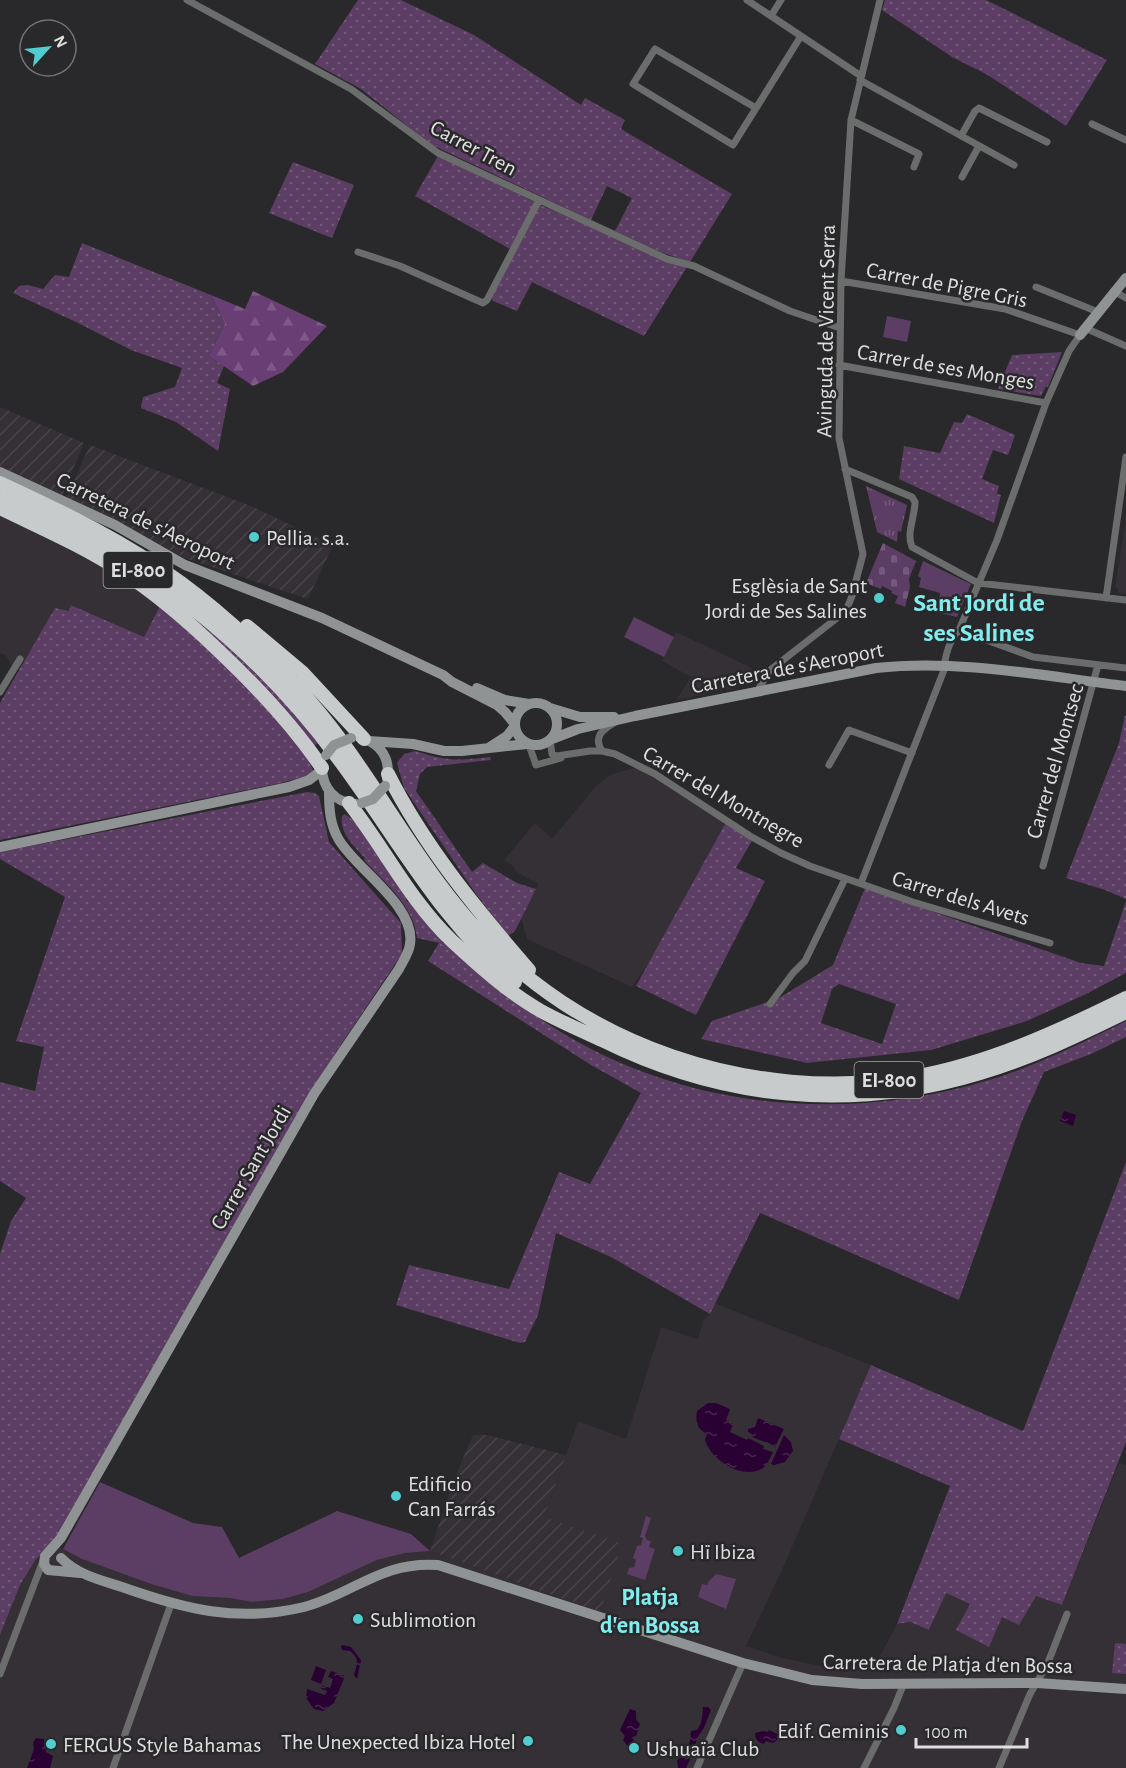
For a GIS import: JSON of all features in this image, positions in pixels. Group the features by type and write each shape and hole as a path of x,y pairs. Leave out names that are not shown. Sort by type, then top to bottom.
{"highway":[{"name":"EI-800","path":"0,483 98,531 181,583 243,634 297,687 349,751 456,906 490,944 552,996 604,1027 642,1045 680,1060 764,1079 842,1083 911,1077 979,1060 1063,1028 1126,998"},
{"name":"EI-800","path":"0,498 54,522 121,558 180,598 236,644 287,695 320,735 360,789 424,884 463,933 532,996 583,1030 637,1057 714,1082 762,1092 842,1096 912,1089 982,1073 1023,1059 1126,1012"},
{"path":"0,508 100,558 156,596 198,631 268,700 323,765"},
{"path":"181,583 201,592 224,608 285,657 361,739"},
{"path":"387,776 443,862 502,939 552,996"},
{"path":"353,803 405,886 430,918 452,940 504,985 541,1011 583,1030"}],"street":[{"name":"Carrer Tren","path":"187,0 351,89 438,153 667,259 694,266 790,311 840,328"},
{"path":"747,0 861,78 1014,165"},
{"path":"771,16 781,0"},
{"name":"Avinguda de Vicent Serra","path":"756,692 769,671 840,618 846,611 863,554 839,438 841,281 851,120 880,0"},
{"path":"756,108 655,49 633,84 733,145 801,36"},
{"path":"961,136 979,108 1047,142"},
{"path":"851,120 919,154 914,167"},
{"path":"1092,124 1126,140"},
{"path":"962,177 979,146"},
{"path":"358,252 400,266 483,303 487,300 513,253 539,200"},
{"path":"861,883 912,753 944,664 945,655 953,637 959,630 997,540 1046,403 1069,351 1082,331 1126,278"},
{"name":"Carrer de Pigre Gris","path":"841,281 1005,309 1126,346"},
{"path":"1036,287 1098,312"},
{"path":"1115,292 1126,298"},
{"name":"Carrer de ses Monges","path":"839,365 1046,403"},
{"path":"1106,598 1126,457"},
{"path":"845,469 912,497 915,502 909,541 912,547 978,583 1126,600"},
{"name":"Carretera de s'Aeroport","path":"0,472 115,525 185,565 310,613 451,680"},
{"path":"959,630 1033,657 1126,668"},
{"path":"0,692 20,658"},
{"name":"Carretera de s'Aeroport","path":"635,716 876,668 944,664 1126,686"},
{"name":"Carrer del Montsec","path":"1043,866 1098,665"},
{"path":"451,680 505,700 536,703 569,715 580,717 635,716"},
{"path":"451,680 506,712 518,737 528,744"},
{"path":"487,748 507,736 519,711 530,704"},
{"path":"547,706 556,718 556,732 551,739 552,754 557,756 568,754"},
{"path":"0,847 290,787 309,780 323,765 334,745 361,739 413,744 444,751 528,744 541,745 578,729 635,716"},
{"path":"602,751 598,741 600,734 618,721"},
{"path":"829,765 849,730 912,753"},
{"path":"361,739 380,749 387,760 387,776"},
{"path":"334,829 336,811 378,795 396,752 413,744"},
{"name":"Carrer del Montnegre","path":"528,744 536,765 568,754 602,751 627,760 655,774 719,818 781,854 861,883"},
{"path":"323,765 324,782 329,791 337,798 353,803"},
{"path":"290,787 310,786 329,791"},
{"name":"Carrer Sant Jordi","path":"51,1571 60,1567 53,1557 61,1538 309,1104 406,956 410,944 407,922 392,899 344,847 334,829 329,812 329,791"},
{"path":"770,1004 805,961 845,879"},
{"name":"Carrer dels Avets","path":"861,883 923,905 1050,943"},
{"path":"35,1584 51,1571 45,1567 53,1557"},
{"path":"0,1674 35,1584 53,1557"},
{"name":"Carretera de Platja d'en Bossa","path":"53,1557 81,1573 171,1604 193,1610 240,1614 306,1606 385,1572 415,1566 438,1565 743,1663 822,1682 862,1684 1037,1683 1126,1689"},
{"name":"Carretera de Platja d'en Bossa","path":"51,1571 81,1573"},
{"path":"113,1768 171,1604"},
{"path":"999,1768 1047,1665 1067,1614"},
{"path":"697,1768 743,1663"},
{"path":"864,1768 904,1683"}],"shaded area":[{"path":"0,407 84,443 62,496 0,467"},
{"path":"90,445 251,506 333,545 308,599 185,558 66,498"},
{"path":"0,511 98,561 160,606 144,637 72,605 69,611 56,608 19,669 11,665 6,655 0,653"},
{"path":"1126,518 1126,594 1117,593 1118,589 1115,588"},
{"path":"676,632 752,668 751,671 735,688 676,700 691,677 662,661"},
{"path":"638,767 725,824 652,958 632,987 527,939 521,917 538,884 515,871 513,866 504,860 535,823 552,839 598,784 612,774"},
{"path":"714,1303 871,1365 782,1570 746,1646 782,1658 821,1666 874,1667 897,1624 910,1622 930,1630 945,1593 1002,1616 1036,1596 1062,1605 1119,1463 1126,1465 1126,1768 0,1768 0,1635 20,1585 36,1559 53,1544 82,1559 192,1596 252,1602 283,1599 308,1592 377,1560 405,1553 430,1551 600,1612 544,1517 578,1421 626,1439 661,1327 698,1339 703,1321 710,1314"},
{"path":"473,1435 488,1435 566,1455 544,1517 622,1544 600,1612 430,1551 453,1482"}],"green space":[{"path":"358,0 401,0 474,35 581,105 585,98 625,120 621,129 732,194 690,262 663,253 615,231 632,198 607,186 591,220 430,144 361,89 315,64"},
{"path":"885,0 986,0 1107,60 1066,126 986,74 952,57 882,10"},
{"path":"438,156 535,202 512,250 415,196"},
{"path":"293,162 354,185 332,238 269,213"},
{"path":"540,205 687,267 644,336 532,282 517,311 493,301 491,298"},
{"path":"82,243 211,295 225,323 209,356 224,366 217,383 230,389 218,451 176,422 141,408 143,397 175,387 182,368 131,350 13,293 19,286 28,285 43,289 55,275 69,277"},
{"path":"253,291 327,326 283,372 253,386 209,356 225,323 211,295 245,309"},
{"path":"887,316 911,321 907,342 883,337"},
{"path":"1062,352 1048,387 1046,386 1041,396 998,389 1012,355"},
{"path":"967,414 1015,435 1008,455 993,450 982,479 999,486 997,494 1001,495 994,523 899,479 904,446 940,453 954,422 962,423"},
{"path":"866,486 907,505 901,532 898,531 897,542 877,532"},
{"path":"883,543 916,561 909,579 910,587 905,607 895,603 898,596 891,593 892,591 882,586 881,589 866,583"},
{"path":"923,561 971,584 957,617 927,610 928,607 937,609 940,593 919,587 921,578 918,576"},
{"path":"171,600 231,649 282,699 318,743 313,747"},
{"path":"71,605 144,637 160,606 264,704 297,743 313,770 309,775 281,783 0,840 0,703 55,608 69,611"},
{"path":"634,617 674,637 664,657 624,637"},
{"path":"1125,715 1126,899 1066,878 1119,743"},
{"path":"415,751 452,759 490,757 491,760 427,767 420,774 416,791 472,872 483,863 517,883 536,889 515,931 508,936 476,894 404,788 397,763 404,754"},
{"path":"307,792 319,796 329,842 401,923 402,954 336,1052 247,1202 53,1544 36,1559 20,1585 0,1635 0,1254 11,1221 26,1198 0,1181 0,1082 35,1091 44,1047 16,1041 65,897 0,859 0,852"},
{"path":"345,814 355,819 406,901 443,941 442,943 446,943 510,997 580,1043 627,1066 677,1083 728,1095 780,1102 833,1104 886,1101 938,1093 1007,1074 1059,1054 1126,1021 1126,1037 1091,1054 1044,1072 1022,1121 959,1300 760,1213 710,1314 611,1257 556,1233 538,1315 525,1342 520,1343 396,1305 409,1265 509,1289 559,1172 590,1184 641,1093 591,1065 428,961 439,943 417,938 415,926 404,905 364,860 365,858 345,834 342,816"},
{"path":"725,824 752,841 736,868 765,881 696,1015 636,986"},
{"path":"865,888 1081,963 1104,966 1126,901 1126,973 1027,1021 931,1050 807,1063 701,1039 712,1021 779,998 833,965","holes":["839,984 896,1004 882,1044 821,1023 832,989"]},
{"path":"1126,1162 1126,1442 1062,1605 1036,1596 1019,1625 1002,1617 989,1647 956,1630 970,1604 946,1593 929,1630 910,1622 897,1624 950,1486 839,1439 871,1365 1023,1431"},
{"path":"100,1482 193,1523 222,1527 239,1558 337,1511 411,1534 430,1551 405,1553 377,1560 308,1592 283,1599 252,1602 192,1596 82,1559 63,1549"},
{"path":"646,1516 651,1518 645,1536 651,1541 649,1547 655,1549 645,1580 627,1574 629,1568 634,1567 636,1560 633,1558 637,1546 641,1545 643,1538 640,1537"},
{"path":"716,1574 736,1579 726,1609 698,1597 702,1584 707,1585"},
{"path":"1115,1643 1126,1644 1126,1674 1112,1673"}],"water":[{"path":"1064,1111 1076,1115 1073,1126 1060,1121"},
{"path":"708,1403 716,1403 730,1409 726,1420 733,1424 730,1432 747,1440 748,1438 764,1446 763,1449 773,1452 763,1468 746,1472 737,1470 714,1455 705,1440 707,1434 701,1430 697,1421 697,1411"},
{"path":"758,1418 784,1429 775,1447 754,1438 748,1432 748,1429 755,1427"},
{"path":"784,1435 791,1442 793,1451 785,1462 771,1464"},
{"path":"343,1645 351,1647 361,1660 357,1679 354,1675 356,1659 350,1651 342,1650"},
{"path":"316,1666 326,1670 321,1684 311,1680"},
{"path":"331,1671 345,1676 334,1703 323,1711 314,1709 306,1698 307,1689 325,1695 327,1691 321,1689 322,1685 330,1688 333,1679 328,1677"},
{"path":"703,1707 711,1710 704,1728 697,1738 694,1752 689,1756 690,1760 686,1768 678,1768 677,1760 686,1751 691,1731 697,1730 700,1724"},
{"path":"630,1709 636,1711 636,1719 640,1724 636,1736 632,1737 634,1741 630,1749 623,1740 625,1736 620,1730"},
{"path":"769,1730 777,1734 777,1740 773,1743 766,1741 764,1744 757,1740 755,1733"},
{"path":"36,1738 44,1739 46,1752 53,1756 50,1768 27,1768"}],"place":[{"name":"Pellia. s.a.","path":"254,537"},
{"name":"Esglèsia de Sant Jordi de Ses Salines","path":"879,598"},
{"name":"Edificio Can Farrás","path":"396,1496"},
{"name":"Hï Ibiza","path":"678,1551"},
{"name":"Sublimotion","path":"358,1619"},
{"name":"Edif. Geminis","path":"901,1730"},
{"name":"The Unexpected Ibiza Hotel","path":"528,1741"},
{"name":"FERGUS Style Bahamas","path":"51,1744"},
{"name":"Ushuaïa Club","path":"634,1748"}],"district":[{"name":"Sant Jordi de ses Salines","path":"979,617"},
{"name":"Platja d'en Bossa","path":"650,1611"}]}
